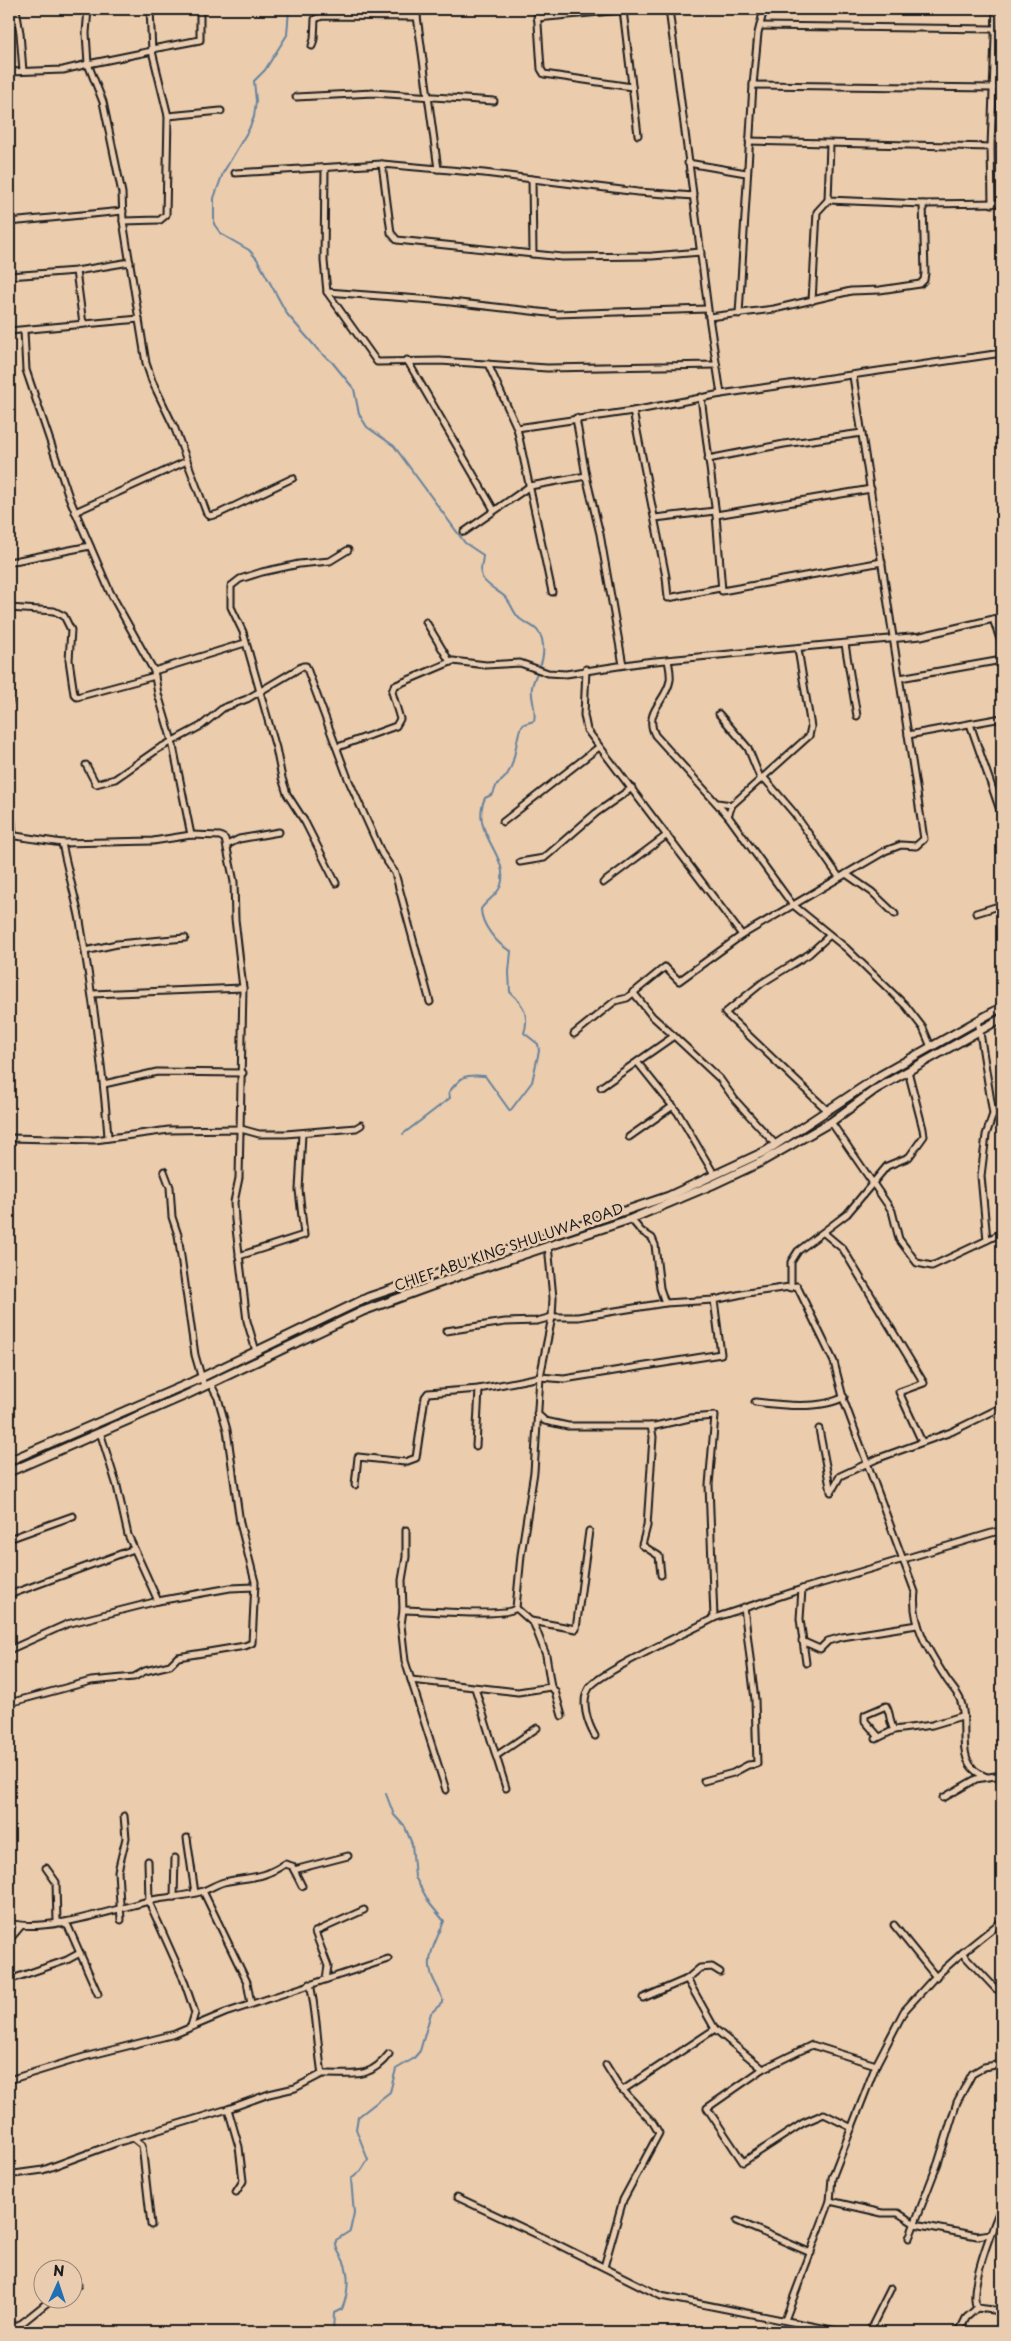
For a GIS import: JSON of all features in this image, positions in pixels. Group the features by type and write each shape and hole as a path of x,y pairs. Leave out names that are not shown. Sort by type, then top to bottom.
{"street":[{"path":"9,10 16,9 23,71"},
{"path":"88,9 86,33 88,64 106,116 122,193 123,221 141,341 152,381 188,461 206,512 210,516 293,478"},
{"path":"123,221 160,220 166,215 168,116 152,50 150,9"},
{"path":"416,9 438,169"},
{"path":"537,9 541,69 544,74 632,87"},
{"path":"538,18 632,9"},
{"path":"669,9 708,317 721,394"},
{"path":"739,314 746,172 753,85 758,33 762,26 764,9"},
{"path":"992,204 991,147 996,9"},
{"path":"9,72 63,70 200,40 200,10"},
{"path":"624,10 638,135"},
{"path":"312,46 315,19 322,16 416,17"},
{"path":"762,26 994,29"},
{"path":"753,85 994,88"},
{"path":"296,97 373,93 427,95 494,101"},
{"path":"168,116 221,111"},
{"path":"749,141 991,147"},
{"path":"812,301 817,212 828,200 830,144"},
{"path":"688,163 746,172"},
{"path":"235,173 382,164 638,192 694,196"},
{"path":"382,164 386,204 391,233 394,239 533,254 596,257 701,252"},
{"path":"325,168 324,261 327,292 374,360 385,363 407,360 548,368 716,365"},
{"path":"532,179 533,254"},
{"path":"828,200 923,204 1002,203"},
{"path":"708,317 739,314 812,301 851,291 880,290 922,283 925,274 923,204"},
{"path":"9,222 122,212"},
{"path":"9,276 76,271 130,262"},
{"path":"76,271 83,324"},
{"path":"327,292 433,300 557,314 708,309"},
{"path":"9,332 139,319"},
{"path":"24,331 26,370 75,512 123,618 147,655 154,674 172,741 191,835"},
{"path":"517,428 633,411 721,394 1002,353"},
{"path":"407,360 494,510"},
{"path":"488,364 517,428 552,592"},
{"path":"574,1034 615,1001 627,998 665,966 679,980 742,935 792,904 893,848 916,846 924,839 853,376"},
{"path":"702,397 716,513 720,588"},
{"path":"633,411 655,518 668,598 720,588 722,591 726,591 882,562"},
{"path":"576,418 586,476 600,534 623,665"},
{"path":"708,458 784,444 862,433"},
{"path":"75,512 188,461"},
{"path":"464,532 530,486 586,476"},
{"path":"655,518 716,513 870,489"},
{"path":"9,562 90,546"},
{"path":"336,883 305,822 287,794 276,748 244,643 243,632 230,602 230,588 233,583 240,579 282,568 330,561 348,550"},
{"path":"9,608 51,610 62,614 71,630 69,660 74,694 77,697 154,674 244,643"},
{"path":"338,747 396,726 400,719 392,692 394,686 450,662 486,665 520,663 559,674 668,660 798,649 930,634 1002,617"},
{"path":"993,619 1002,645"},
{"path":"426,622 450,662"},
{"path":"845,644 857,716"},
{"path":"728,816 732,806 805,741 810,734 811,727 798,649"},
{"path":"9,660 12,678 9,702"},
{"path":"668,660 671,678 668,687 655,708 652,726 662,743 728,816 792,904 846,948 906,1006 923,1028 931,1047"},
{"path":"900,678 1002,660"},
{"path":"86,765 96,784 116,779 172,741 201,726 223,708 259,692 306,666 338,747 349,781 382,854 395,873 430,1002"},
{"path":"586,670 584,722 587,730 742,935"},
{"path":"719,714 748,748 762,779 794,813 839,878"},
{"path":"908,735 1002,718"},
{"path":"970,724 1002,816"},
{"path":"503,822 599,747"},
{"path":"520,862 544,858 596,814 632,788"},
{"path":"9,792 11,835 62,843 153,841 191,835 223,837 227,845 234,882 235,919 243,988 243,1073 239,1178 234,1202 248,1331 256,1351"},
{"path":"717,803 732,806"},
{"path":"227,845 239,839 279,832"},
{"path":"603,883 667,835"},
{"path":"62,843 85,951 92,994 104,1084 108,1138"},
{"path":"846,874 872,892 895,914"},
{"path":"976,913 1002,905"},
{"path":"828,1111 725,1013 756,987 809,954 829,936"},
{"path":"85,951 117,944 185,938"},
{"path":"92,994 243,988"},
{"path":"633,992 652,1016 720,1079 735,1100 776,1145"},
{"path":"9,1461 201,1377 369,1298 669,1196 776,1145 881,1075 1002,1007"},
{"name":"CHIEF ABU KING SHULUWA ROAD","path":"9,1472 207,1385 363,1311 548,1245 631,1219 712,1186 761,1162 831,1122 876,1089 1002,1018"},
{"path":"978,1020 994,1114 986,1135 981,1176 987,1240"},
{"path":"601,1087 638,1063 674,1036"},
{"path":"638,1063 672,1106 697,1143 714,1174"},
{"path":"908,1071 922,1121 924,1136 909,1157 887,1166 847,1214 824,1233 805,1244 793,1257 791,1266 793,1284 809,1307 834,1362 844,1397 915,1592 917,1626 936,1662 960,1699 966,1759 974,1770 987,1777"},
{"path":"104,1084 157,1072 243,1073"},
{"path":"629,1137 672,1106"},
{"path":"831,1122 892,1211 899,1239 917,1263 932,1266 1002,1233"},
{"path":"9,1138 89,1140 169,1130 241,1128 259,1134 302,1134 314,1131 356,1128 360,1124"},
{"path":"239,1256 304,1235 299,1190 302,1134"},
{"path":"9,1703 91,1681 134,1677 145,1671 170,1665 178,1657 245,1646 252,1643 255,1587 240,1523 227,1430 218,1398 201,1377 195,1355 178,1235 172,1217 172,1194 164,1171"},
{"path":"631,1219 641,1231 652,1238 655,1245 660,1288 665,1303"},
{"path":"575,1227 578,1235"},
{"path":"824,1233 843,1249 924,1383 898,1392 922,1442"},
{"path":"403,1610 492,1613 512,1612 516,1608 521,1555 534,1472 540,1377 552,1317 553,1298 548,1245"},
{"path":"446,1331 505,1322 537,1321 552,1317 578,1317 665,1303 714,1300 793,1284"},
{"path":"355,1485 358,1457 405,1462 416,1458 425,1397 428,1393 479,1389 540,1377 564,1379 722,1354 714,1300"},
{"path":"476,1446 479,1389"},
{"path":"755,1402 800,1405 831,1403 844,1397"},
{"path":"819,1429 831,1492 840,1476 879,1458 951,1432 1002,1407"},
{"path":"537,1414 545,1421 568,1426 651,1426 690,1418 715,1416 709,1485 714,1618"},
{"path":"651,1426 653,1437 648,1506 642,1544 659,1556 661,1575"},
{"path":"100,1432 134,1549 144,1567 158,1601"},
{"path":"9,1539 73,1516"},
{"path":"406,1530 401,1625 405,1662 446,1790"},
{"path":"595,1736 589,1726 586,1707 588,1688 604,1674 714,1618 802,1589 1002,1530"},
{"path":"531,1621 576,1629 589,1531"},
{"path":"9,1595 134,1549"},
{"path":"9,1650 67,1624 158,1601 230,1588 255,1587"},
{"path":"802,1589 800,1619 806,1663"},
{"path":"704,1782 733,1773 748,1765 758,1764 755,1700 744,1607"},
{"path":"516,1608 534,1624 546,1655 551,1687 555,1691 562,1716"},
{"path":"802,1641 820,1649 828,1641 842,1637 917,1626"},
{"path":"411,1680 518,1692 551,1687"},
{"path":"475,1688 506,1788"},
{"path":"894,1730 890,1723 890,1713 886,1706 865,1715 865,1721 877,1738 894,1730 932,1725 962,1716"},
{"path":"496,1756 537,1728"},
{"path":"943,1798 976,1779 1001,1775 1002,1798"},
{"path":"121,1920 122,1909 118,1871 126,1838 124,1816"},
{"path":"187,1838 195,1893"},
{"path":"294,1870 348,1856"},
{"path":"174,1897 175,1858"},
{"path":"148,1861 149,1902 184,1978 195,2013 191,2026"},
{"path":"9,1923 20,1926 58,1922 122,1909 195,1893 223,1882 270,1874 285,1864 292,1866 302,1886"},
{"path":"46,1868 56,1882 58,1922"},
{"path":"202,1891 247,1982 252,2004"},
{"path":"326,1979 328,1966 315,1932 364,1910"},
{"path":"785,2320 830,2201 832,2178 876,2065 904,2011 962,1953 1002,1921"},
{"path":"58,1922 68,1926 98,1994"},
{"path":"894,1925 936,1977"},
{"path":"9,1940 20,1926"},
{"path":"9,1980 67,1960 80,1953"},
{"path":"962,1953 996,1989"},
{"path":"9,2080 84,2057 175,2034 191,2026 252,2004 388,1959"},
{"path":"643,1998 687,1979 700,1968 712,1967 720,1972"},
{"path":"687,1979 715,2029 763,2069"},
{"path":"310,1984 316,2012 322,2074"},
{"path":"623,2090 715,2029"},
{"path":"852,2128 824,2114 803,2123 743,2162 707,2108 763,2069 812,2045 876,2065"},
{"path":"9,2172 14,2174 43,2170 133,2138 228,2109 269,2094 295,2088 322,2074 363,2074 379,2067 389,2054"},
{"path":"909,2238 938,2163 957,2102 972,2074 984,2067 1002,2064"},
{"path":"604,2267 623,2200 659,2134 654,2123 623,2090 606,2065"},
{"path":"228,2109 238,2147 243,2181 236,2192"},
{"path":"133,2138 142,2145 151,2225"},
{"path":"458,2197 661,2296 842,2332"},
{"path":"830,2201 882,2213 898,2213 915,2224 977,2236 990,2234"},
{"path":"977,2308 974,2302 977,2282 990,2234 1002,2205"},
{"path":"737,2221 811,2252"},
{"path":"871,2332 871,2328 890,2288"},
{"path":"9,2329 29,2319 42,2308"},
{"path":"959,2332 966,2318 977,2308 1002,2311"}],"waterway":[{"path":"289,9 287,35 265,70 254,81 256,101 254,117 223,173 214,198 214,224 221,234 249,250 257,259 287,314 319,351 332,362 354,389 359,414 367,427 394,446 465,543 483,555 481,575 484,580 505,597 520,619 539,632 543,647 542,660 532,687 535,712 534,721 524,724 520,729 508,774 497,784 493,794 485,798 481,810 485,833 496,853 502,874 500,889 481,909 482,915 495,939 511,951 510,992 519,1001 526,1015 524,1033 538,1044 539,1051 532,1082 510,1111 485,1076 472,1075 464,1077 449,1092 450,1098 403,1134"},
{"path":"333,2332 334,2313 342,2309 348,2286 346,2267 337,2249 336,2240 350,2231 354,2213 351,2179 361,2171 368,2160 356,2129 358,2117 390,2092 396,2069 413,2059 420,2051 431,2013 443,2002 432,1977 430,1960 433,1947 444,1921 430,1904 415,1877 412,1844 405,1827 394,1815 386,1794"}]}
